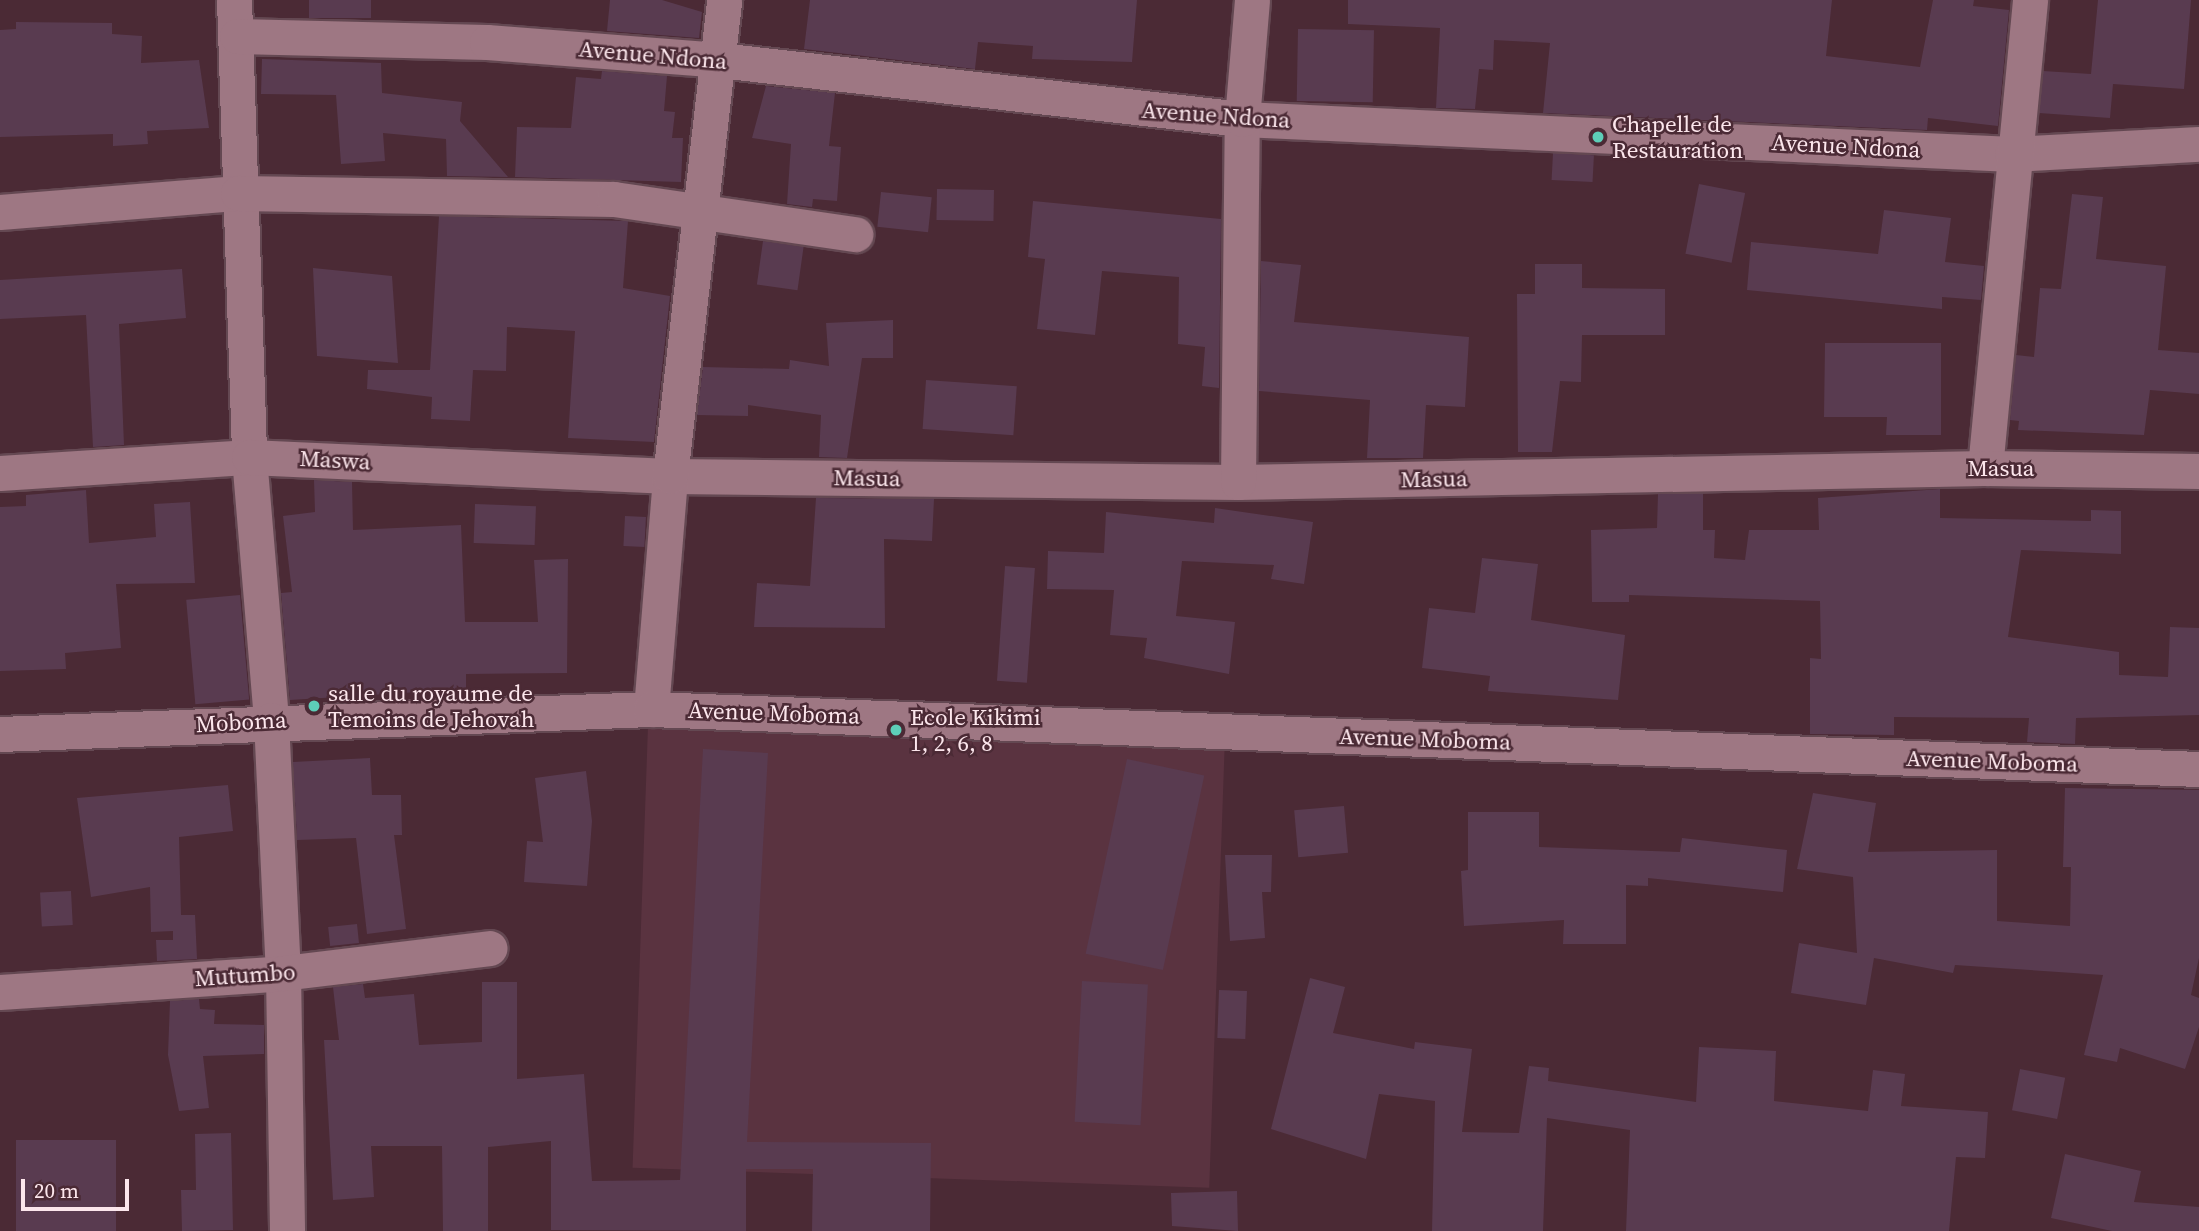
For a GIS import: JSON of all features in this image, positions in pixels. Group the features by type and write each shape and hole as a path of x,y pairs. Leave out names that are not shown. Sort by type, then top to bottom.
{"street":[{"path":"233,0 237,36 238,193 249,457 271,720 284,973 287,1231"},
{"path":"651,709 670,475 703,208 724,0"},
{"path":"1238,482 1242,119 1252,0"},
{"path":"1984,468 2012,154 2030,0"},
{"name":"Avenue Ndona","path":"237,36 487,42 719,60 1242,119 2012,154 2199,144"},
{"path":"0,212 238,193 614,199 703,208 855,234"},
{"name":"Maswa","path":"0,473 249,457 670,475"},
{"name":"Masua","path":"670,475 1238,482 1984,468 2199,471"},
{"name":"Moboma","path":"0,734 271,720 651,709"},
{"name":"Avenue Moboma","path":"651,709 2199,769"},
{"name":"Mutumbo","path":"0,992 284,973 489,948"}],"shaded area":[{"path":"648,726 1225,746 1209,1188 633,1168"}],"building":[{"path":"309,0 371,0 371,18 309,18"},
{"path":"610,0 662,0 702,12 699,38 607,31"},
{"path":"810,0 1137,0 1132,62 1032,59 1033,46 978,42 975,69 804,49"},
{"path":"1348,0 1832,0 1826,56 1920,67 1933,0 1974,0 1973,6 2009,10 1998,126 1928,118 1927,130 1543,113 1550,43 1494,40 1493,70 1479,69 1475,109 1436,108 1440,28 1348,24"},
{"path":"2098,0 2191,0 2184,89 2113,84 2110,118 2039,113 2043,71 2091,74"},
{"path":"16,22 112,23 112,34 142,36 141,63 199,60 209,128 147,131 148,144 113,146 113,134 0,137 0,30 16,29"},
{"path":"1298,29 1374,30 1373,102 1297,101"},
{"path":"262,59 381,63 382,93 462,102 460,121 508,177 447,176 446,139 383,133 385,161 341,164 336,95 261,94"},
{"path":"602,71 667,76 664,111 675,112 672,138 683,138 681,182 515,177 517,127 571,128 576,77 601,79"},
{"path":"766,86 835,93 829,146 841,147 837,201 813,199 812,207 787,204 791,144 752,138"},
{"path":"1553,153 1594,155 1593,182 1552,180"},
{"path":"1699,184 1745,193 1732,263 1685,254"},
{"path":"937,189 994,190 993,221 936,220"},
{"path":"881,192 932,197 928,232 877,227"},
{"path":"2072,194 2103,197 2096,259 2166,266 2158,350 2199,353 2199,394 2150,390 2144,435 2018,430 2019,421 2010,420 2016,355 2034,357 2040,288 2061,289"},
{"path":"1033,201 1221,219 1219,388 1202,386 1205,347 1178,344 1179,277 1102,271 1095,335 1037,329 1045,259 1028,257"},
{"path":"1884,210 1951,218 1945,262 1984,266 1981,300 1942,297 1942,309 1747,290 1751,242 1878,254"},
{"path":"439,216 628,221 623,288 670,296 654,442 568,438 575,331 507,327 506,371 473,370 470,421 431,419 432,397 367,389 368,370 430,370"},
{"path":"763,241 804,247 797,290 757,285"},
{"path":"1261,261 1301,265 1294,322 1469,337 1465,407 1426,405 1423,458 1367,458 1370,400 1259,391"},
{"path":"1535,264 1582,264 1582,288 1665,289 1665,335 1582,335 1581,382 1560,381 1552,452 1518,452 1517,294 1535,294"},
{"path":"313,268 392,276 398,363 317,356"},
{"path":"182,269 186,318 119,324 124,445 93,447 86,315 0,319 0,280"},
{"path":"893,320 893,358 862,358 847,458 819,457 821,415 748,405 748,416 697,415 703,367 789,369 790,360 829,366 826,323"},
{"path":"1825,343 1941,343 1941,435 1886,435 1887,417 1824,417"},
{"path":"926,380 1017,386 1013,435 923,429"},
{"path":"314,480 352,482 353,530 461,525 465,622 538,622 534,560 568,559 567,673 466,674 466,689 290,700 281,593 292,592 283,516 315,512"},
{"path":"1940,489 1940,518 2091,521 2091,510 2121,511 2121,554 2021,550 2008,637 2119,652 2119,675 2168,677 2170,627 2199,628 2199,715 2076,718 2075,744 2027,742 2029,718 1894,717 1894,735 1810,734 1810,658 1821,659 1820,601 1629,595 1629,602 1592,602 1591,530 1657,528 1658,494 1703,493 1703,530 1715,530 1714,558 1745,560 1749,530 1819,530 1818,498"},
{"path":"86,490 89,543 156,537 154,504 190,502 195,583 116,584 121,648 65,653 66,669 0,671 0,507 26,506 26,495"},
{"path":"816,498 934,499 932,541 884,539 885,628 754,627 757,583 810,586"},
{"path":"475,504 536,506 535,545 474,543"},
{"path":"1215,508 1313,522 1304,584 1271,579 1274,565 1182,561 1176,616 1235,622 1229,674 1144,658 1147,638 1110,635 1114,590 1047,589 1048,551 1104,553 1106,512 1214,523"},
{"path":"625,516 646,517 644,547 623,546"},
{"path":"1482,558 1538,564 1531,620 1625,635 1618,700 1488,691 1490,676 1422,668 1429,608 1475,613"},
{"path":"1005,566 1035,568 1027,683 997,681"},
{"path":"240,595 249,700 195,704 186,600"},
{"path":"703,749 768,753 747,1142 931,1143 930,1231 812,1231 813,1169 746,1169 746,1231 551,1230 551,1141 488,1147 488,1231 443,1231 442,1146 371,1146 374,1197 333,1200 324,1040 339,1040 333,987 363,984 365,998 414,994 419,1045 482,1042 482,982 517,982 517,1079 584,1074 592,1181 680,1180"},
{"path":"370,758 372,795 401,795 402,835 394,835 406,929 367,934 356,838 297,840 293,762"},
{"path":"1127,759 1204,775 1163,970 1086,954"},
{"path":"586,771 592,821 587,886 524,882 527,841 543,842 535,778"},
{"path":"228,785 233,831 179,837 181,915 195,915 197,959 157,961 156,940 173,940 173,931 151,932 150,887 91,897 77,798"},
{"path":"2065,788 2199,790 2199,958 2191,995 2199,998 2199,1027 2185,1069 2120,1048 2117,1062 2084,1055 2103,975 1955,965 1953,973 1874,958 1866,1005 1791,993 1799,943 1857,953 1853,877 1797,869 1813,793 1876,803 1868,852 1997,850 1997,921 2070,926 2071,867 2063,867"},
{"path":"1344,806 1348,853 1298,857 1294,810"},
{"path":"1468,812 1539,812 1539,847 1680,852 1682,838 1787,850 1783,892 1648,878 1648,886 1626,885 1626,944 1563,944 1564,920 1464,926 1461,871 1468,870"},
{"path":"1225,855 1272,855 1271,892 1262,892 1265,938 1230,941"},
{"path":"71,891 73,925 42,927 40,893"},
{"path":"357,924 359,943 330,946 328,927"},
{"path":"1310,978 1345,987 1333,1033 1414,1049 1415,1042 1472,1049 1462,1132 1519,1133 1529,1066 1549,1068 1548,1081 1696,1102 1699,1047 1776,1051 1774,1101 1868,1111 1873,1070 1905,1074 1901,1106 1988,1112 1985,1158 1956,1157 1949,1231 1626,1231 1630,1130 1547,1118 1543,1231 1432,1231 1435,1101 1379,1094 1366,1159 1271,1129"},
{"path":"1082,981 1148,984 1141,1125 1075,1122"},
{"path":"1219,990 1247,991 1245,1039 1217,1038"},
{"path":"199,999 200,1009 215,1010 214,1024 264,1025 264,1054 203,1056 209,1108 179,1111 168,1055 170,1001"},
{"path":"2020,1069 2065,1078 2057,1119 2012,1110"},
{"path":"231,1133 233,1230 182,1231 181,1190 196,1190 195,1134"},
{"path":"16,1140 116,1140 116,1231 16,1231"},
{"path":"2065,1154 2141,1171 2134,1202 2199,1207 2199,1231 2112,1231 2051,1218"},
{"path":"1237,1191 1238,1231 1172,1226 1171,1193"}],"place":[{"name":"Chapelle de Restauration","path":"1598,137"},
{"name":"salle du royaume de Temoins de Jehovah","path":"314,706"},
{"name":"Ecole Kikimi 1, 2, 6, 8","path":"896,730"}]}
